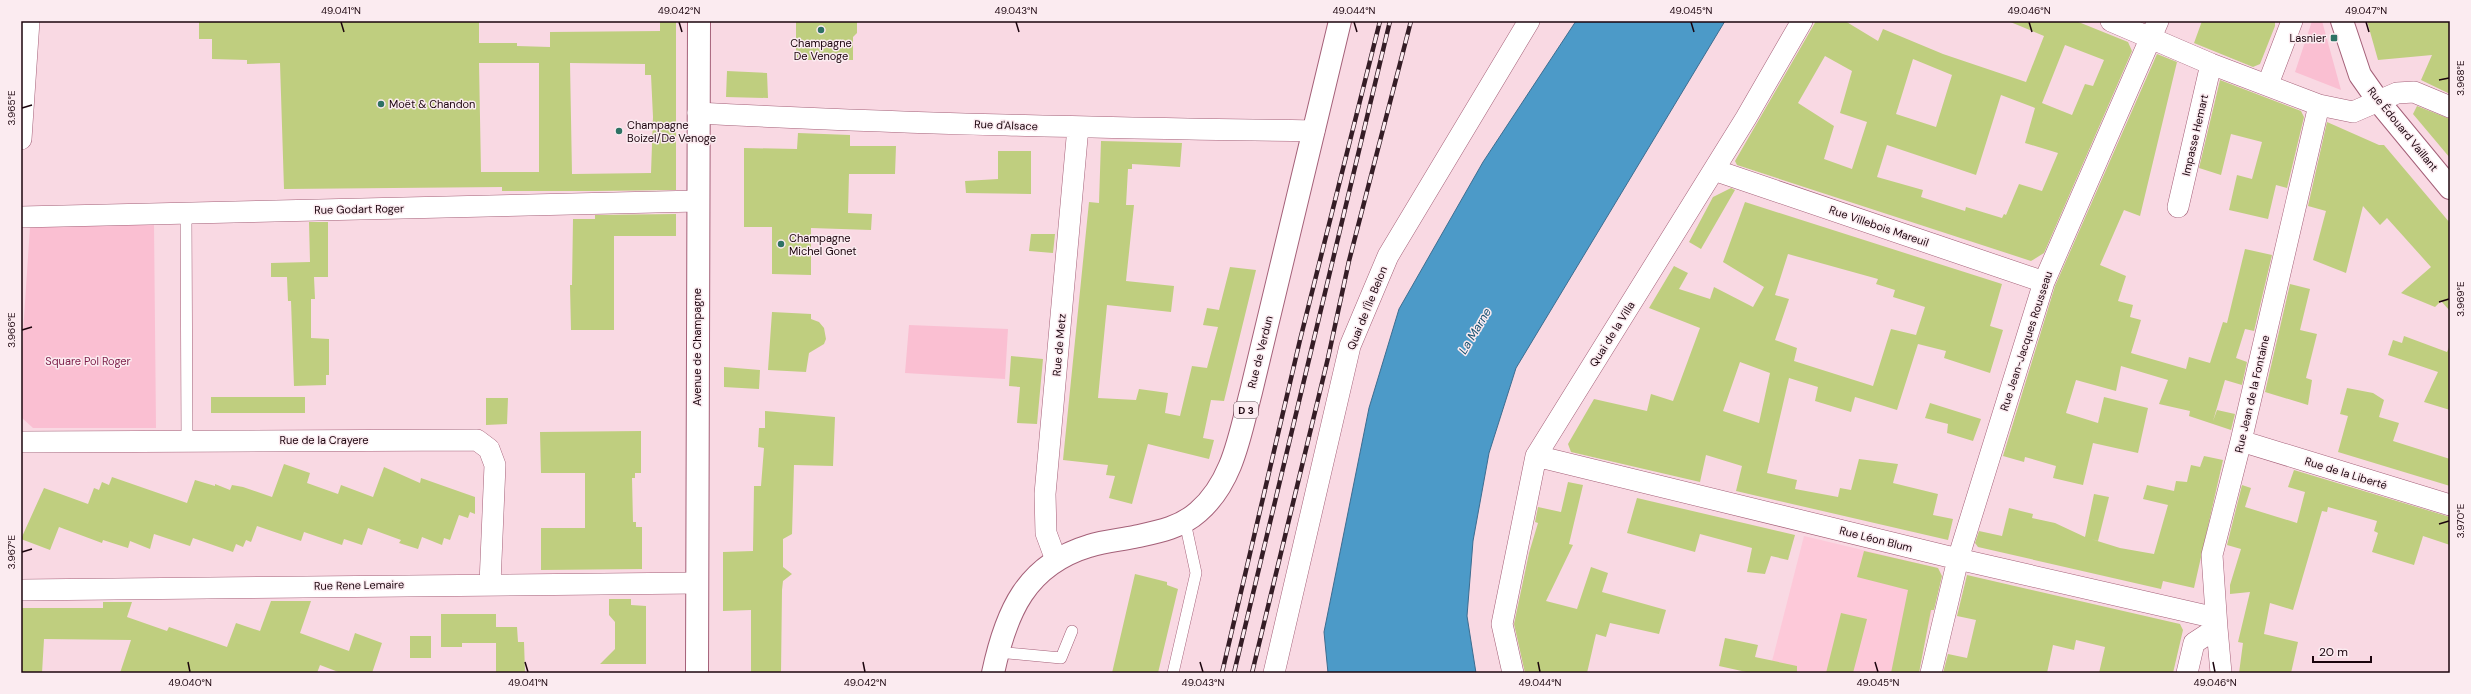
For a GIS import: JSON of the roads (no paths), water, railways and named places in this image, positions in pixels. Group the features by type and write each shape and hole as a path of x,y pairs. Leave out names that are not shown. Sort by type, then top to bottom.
{"main road":[{"name":"Avenue de Champagne","path":"697,673 699,21"},
{"name":"Rue de Verdun","path":"993,673 1003,632 1021,593 1029,582 1056,560 1090,546 1167,530 1185,522 1212,497 1223,481 1235,453 1340,21"},
{"name":"Rue Édouard Vaillant","path":"2342,21 2357,69 2379,102 2450,188"}],"street":[{"path":"21,139 29,21"},
{"name":"Quai de l'Île Belon","path":"1274,673 1350,346 1388,256 1529,21"},
{"name":"Quai de la Villa","path":"1513,673 1502,624 1536,456 1714,170 1802,21"},
{"path":"2111,21 2154,29 2211,64 2268,84 2319,105 2353,112 2397,93 2414,92 2450,107"},
{"path":"2268,84 2292,21"},
{"name":"Rue Jean-Jacques Rousseau","path":"1931,673 1958,559 2044,282 2154,29"},
{"name":"Impasse Hemart","path":"2178,207 2211,64"},
{"name":"Rue Jean de la Fontaine","path":"2221,673 2212,555 2241,441 2319,105"},
{"name":"Rue d'Alsace","path":"698,113 810,119 1078,127 1314,131"},
{"name":"Rue de Metz","path":"1056,560 1046,534 1045,494 1078,127"},
{"name":"Rue Villebois Mareuil","path":"1714,170 2044,282"},
{"name":"Rue Godart Roger","path":"21,217 698,201"},
{"name":"Rue de la Crayere","path":"21,442 477,440 489,449 495,465 490,584"},
{"name":"Rue de la Liberté","path":"2241,441 2450,505"},
{"name":"Rue Léon Blum","path":"1536,456 2217,623"},
{"name":"Rue Rene Lemaire","path":"21,590 697,583"},
{"path":"2187,673 2194,643 2217,623"}],"lane":[{"path":"186,213 187,441"},
{"path":"1173,673 1196,573 1185,522"},
{"path":"998,652 1061,658 1072,631"}],"water":[{"name":"La Marne","path":"1576,21 1725,21 1516,368 1489,453 1473,541 1467,616 1476,673 1328,673 1324,632 1369,408 1399,309 1483,162"}],"railway":[{"path":"1222,673 1300,340 1380,21"},
{"path":"1234,673 1390,21"},
{"path":"1252,673 1328,358 1349,261 1411,21"}],"place":[{"name":"Champagne De Venoge","path":"821,30"},
{"name":"Lasnier","path":"2334,38"},
{"name":"Moёt & Chandon","path":"381,104"},
{"name":"Champagne Boizel/De Venoge","path":"619,131"},
{"name":"Champagne Michel Gonet","path":"781,244"}],"park label":[{"name":"Square Pol Roger","path":"88,361"}]}
